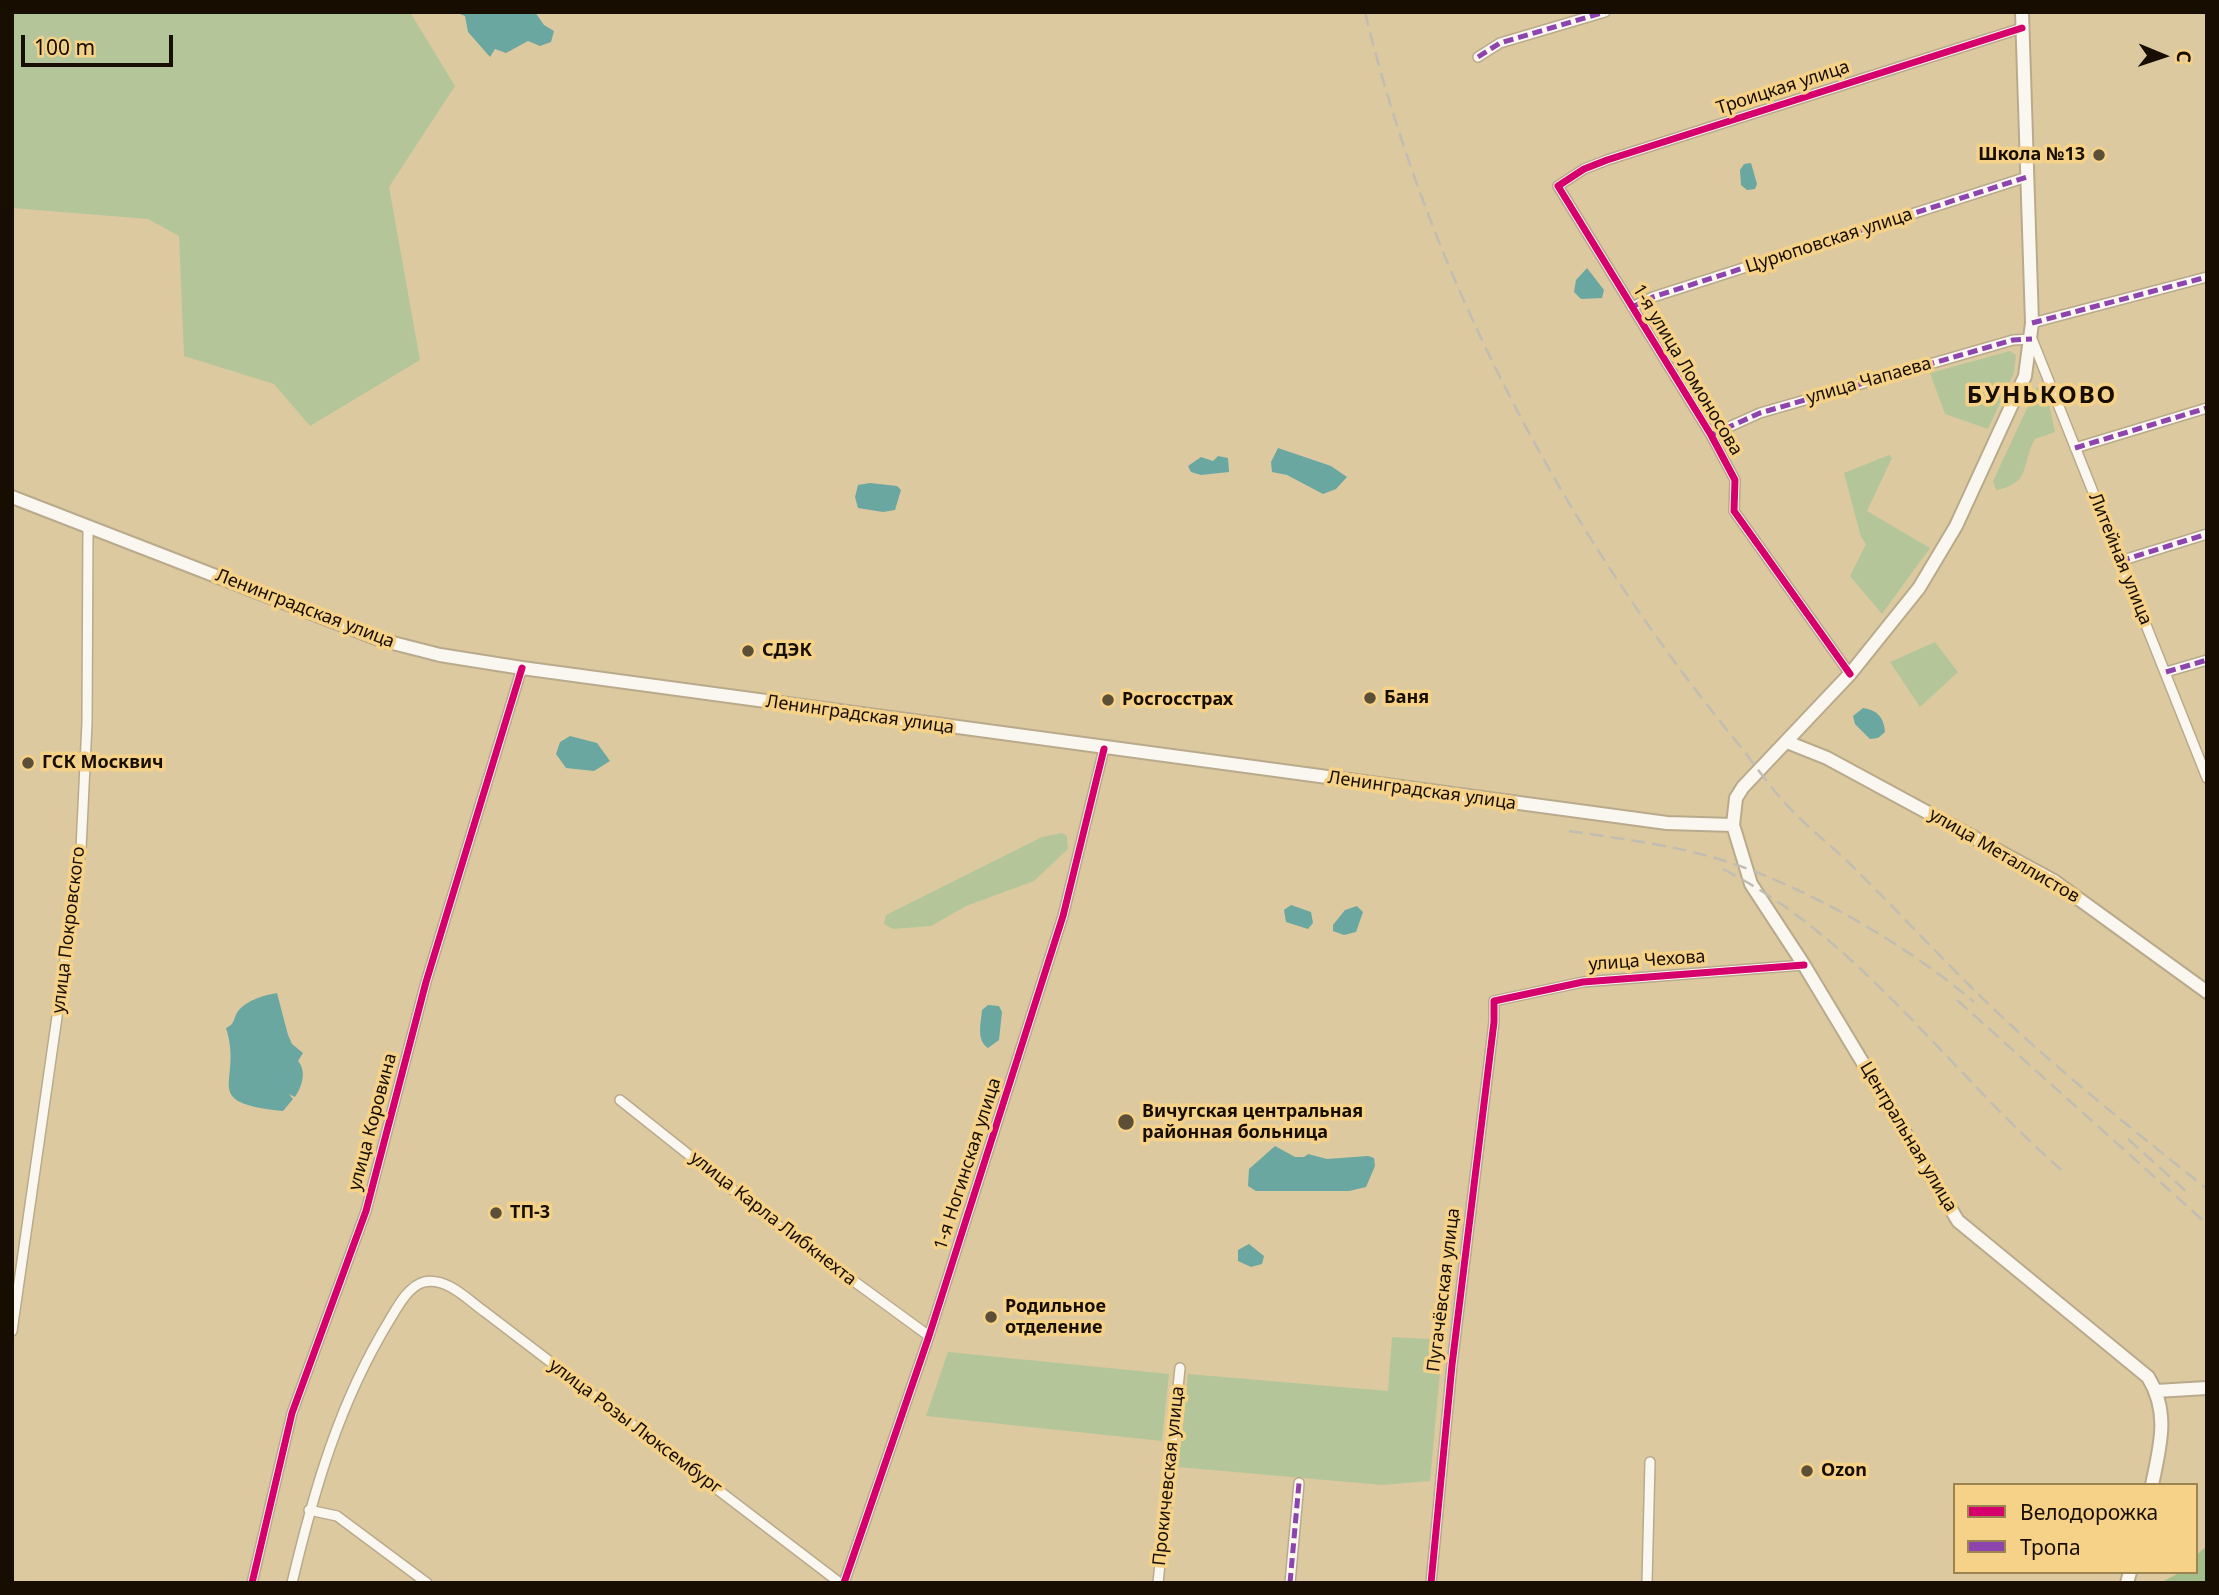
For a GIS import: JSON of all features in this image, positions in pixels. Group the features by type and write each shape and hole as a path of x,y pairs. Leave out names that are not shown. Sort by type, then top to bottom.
{"main road":[{"path":"1733,825 1734,808 1743,787 1850,674 1901,613 1956,526 2025,376 2032,323 2022,12"},
{"name":"Ленинградская улица","path":"12,497 381,640 440,655 1104,749 1667,824 1733,825"},
{"name":"улица Металлистов","path":"1787,742 1827,758 2054,881 2207,992"},
{"name":"Центральная улица","path":"1733,825 1751,884 1804,965 1958,1221 2131,1362 2148,1377 2156,1391"},
{"path":"2152,1483 2163,1432 2162,1409 2156,1391 2207,1388"}],"street":[{"path":"1478,57 1500,43 1605,12"},
{"name":"Троицкая улица","path":"1558,186 1584,169 1630,152 2022,28"},
{"name":"Цурюповская улица","path":"1632,307 1653,297 2027,177"},
{"name":"1-я улица Ломоносова","path":"1558,186 1735,480 1734,510 1850,674"},
{"path":"2032,323 2207,277"},
{"name":"улица Чапаева","path":"1710,435 1760,413 2001,343 2032,339"},
{"name":"Литейная улица","path":"2032,339 2207,778"},
{"path":"2075,448 2207,408"},
{"name":"улица Покровского","path":"12,1331 80,849 88,723 88,527"},
{"path":"2120,561 2207,534"},
{"path":"2166,672 2207,660"},
{"name":"улица Коровина","path":"252,1583 292,1413 367,1208 426,982 522,668"},
{"name":"1-я Ногинская улица","path":"842,1583 929,1336 1063,916 1104,749"},
{"name":"улица Чехова","path":"1494,1001 1583,982 1804,965"},
{"name":"Пугачёвская улица","path":"1432,1583 1445,1421 1494,1001"},
{"name":"улица Карла Либкнехта","path":"620,1100 777,1225 929,1336"},
{"name":"улица Розы Люксембург","path":"309,1510 335,1428 360,1372 409,1292 426,1282 448,1285 842,1583"},
{"name":"Прокичевская улица","path":"1158,1583 1180,1368"},
{"path":"1647,1583 1650,1462"},
{"path":"1290,1583 1298,1483"},
{"path":"292,1583 309,1510 337,1516 427,1583"}],"green space":[{"path":"12,12 410,12 455,86 389,187 420,360 310,426 274,384 184,356 179,236 148,219 12,208"},
{"path":"2010,351 2016,355 2014,373 1988,429 1945,414 1930,373"},
{"path":"2037,387 2046,390 2055,432 2035,439 2020,477 2015,483 1996,490 1993,481"},
{"path":"1889,455 1892,458 1867,511 1930,548 1882,614 1850,576 1866,544 1861,537 1844,473"},
{"path":"1935,642 1958,672 1920,707 1890,662"},
{"path":"1062,833 1067,836 1068,849 1034,881 966,906 931,926 893,929 884,924 886,915 1042,837"},
{"path":"1392,1337 1443,1340 1430,1481 1382,1485 1178,1467 1188,1374 1388,1391"},
{"path":"948,1352 1169,1374 1162,1441 926,1416"},
{"path":"2204,1548 2207,1550 2207,1583 2160,1583 2177,1574 2198,1574 2198,1554"}],"water":[{"path":"455,12 535,12 544,25 554,31 551,42 540,46 528,41 506,53 495,49 490,57 468,32 465,16"},
{"path":"1751,163 1757,184 1755,189 1747,190 1741,185 1740,170 1744,164"},
{"path":"1587,268 1604,290 1602,298 1581,299 1574,292 1576,280"},
{"path":"1278,448 1331,466 1347,477 1336,489 1323,494 1287,475 1272,472 1271,462"},
{"path":"1218,456 1228,458 1229,472 1201,475 1191,472 1188,466 1201,457 1213,461"},
{"path":"870,483 897,486 901,490 895,510 883,512 858,508 855,497 858,485"},
{"path":"1863,708 1872,710 1883,722 1885,732 1878,738 1870,739 1855,724 1853,716"},
{"path":"570,736 597,743 610,761 594,771 566,768 556,754 560,742"},
{"path":"1291,905 1311,912 1313,923 1308,929 1286,922 1284,910"},
{"path":"1357,906 1363,912 1356,932 1344,935 1333,931 1333,925 1345,910"},
{"path":"277,993 288,1035 292,1044 303,1053 298,1061 303,1074 301,1084 295,1097 289,1094 293,1099 283,1111 240,1102 232,1096 229,1087 230,1047 226,1028 247,1003"},
{"path":"988,1005 999,1006 1002,1012 999,1040 988,1048 982,1041 980,1031 982,1010"},
{"path":"1275,1146 1295,1157 1308,1154 1327,1159 1368,1156 1374,1158 1375,1166 1366,1187 1349,1191 1256,1191 1248,1186 1249,1169"},
{"path":"1249,1244 1264,1256 1262,1264 1251,1267 1238,1261 1238,1250"}],"railway":[{"path":"1365,12 1393,112 1427,210 1466,306 1512,400 1562,491 1617,580 1677,665 1794,813 1848,862 2013,1027 2207,1189"},
{"path":"1569,831 1687,851 1757,872 1823,902 1888,939 1974,1002"},
{"path":"1723,869 1773,898 1862,970 1983,1094 2066,1174"},
{"path":"1957,1000 2207,1224"},
{"path":"2128,1139 2188,1193"}],"marked path":[{"path":"1478,57 1500,43 1605,12"},
{"path":"1632,307 1653,297 2027,177"},
{"path":"2032,323 2207,277"},
{"path":"1711,435 1760,413 2013,340 2032,339"},
{"path":"2075,448 2207,408"},
{"path":"2120,561 2207,534"},
{"path":"2166,672 2207,660"},
{"path":"1290,1583 1299,1483"}],"cycle path":[{"path":"1850,674 1734,511 1735,480 1711,435 1558,186 1584,169 1607,160 2022,28"},
{"path":"252,1583 292,1413 366,1211 426,982 522,668"},
{"path":"844,1583 929,1336 1063,916 1104,749"},
{"path":"1431,1583 1452,1365 1494,1022 1494,1001 1583,982 1804,965"}],"place":[{"name":"Школа №13","path":"2099,155"},
{"name":"СДЭК","path":"748,651"},
{"name":"Баня","path":"1370,698"},
{"name":"Росгосстрах","path":"1108,700"},
{"name":"ГСК Москвич","path":"28,763"},
{"name":"Вичугская центральная районная больница","path":"1126,1122"},
{"name":"ТП-3","path":"496,1213"},
{"name":"Родильное отделение","path":"991,1317"},
{"name":"Ozon","path":"1807,1471"}],"district":[{"name":"БУНЬКОВО","path":"2042,396"}]}
